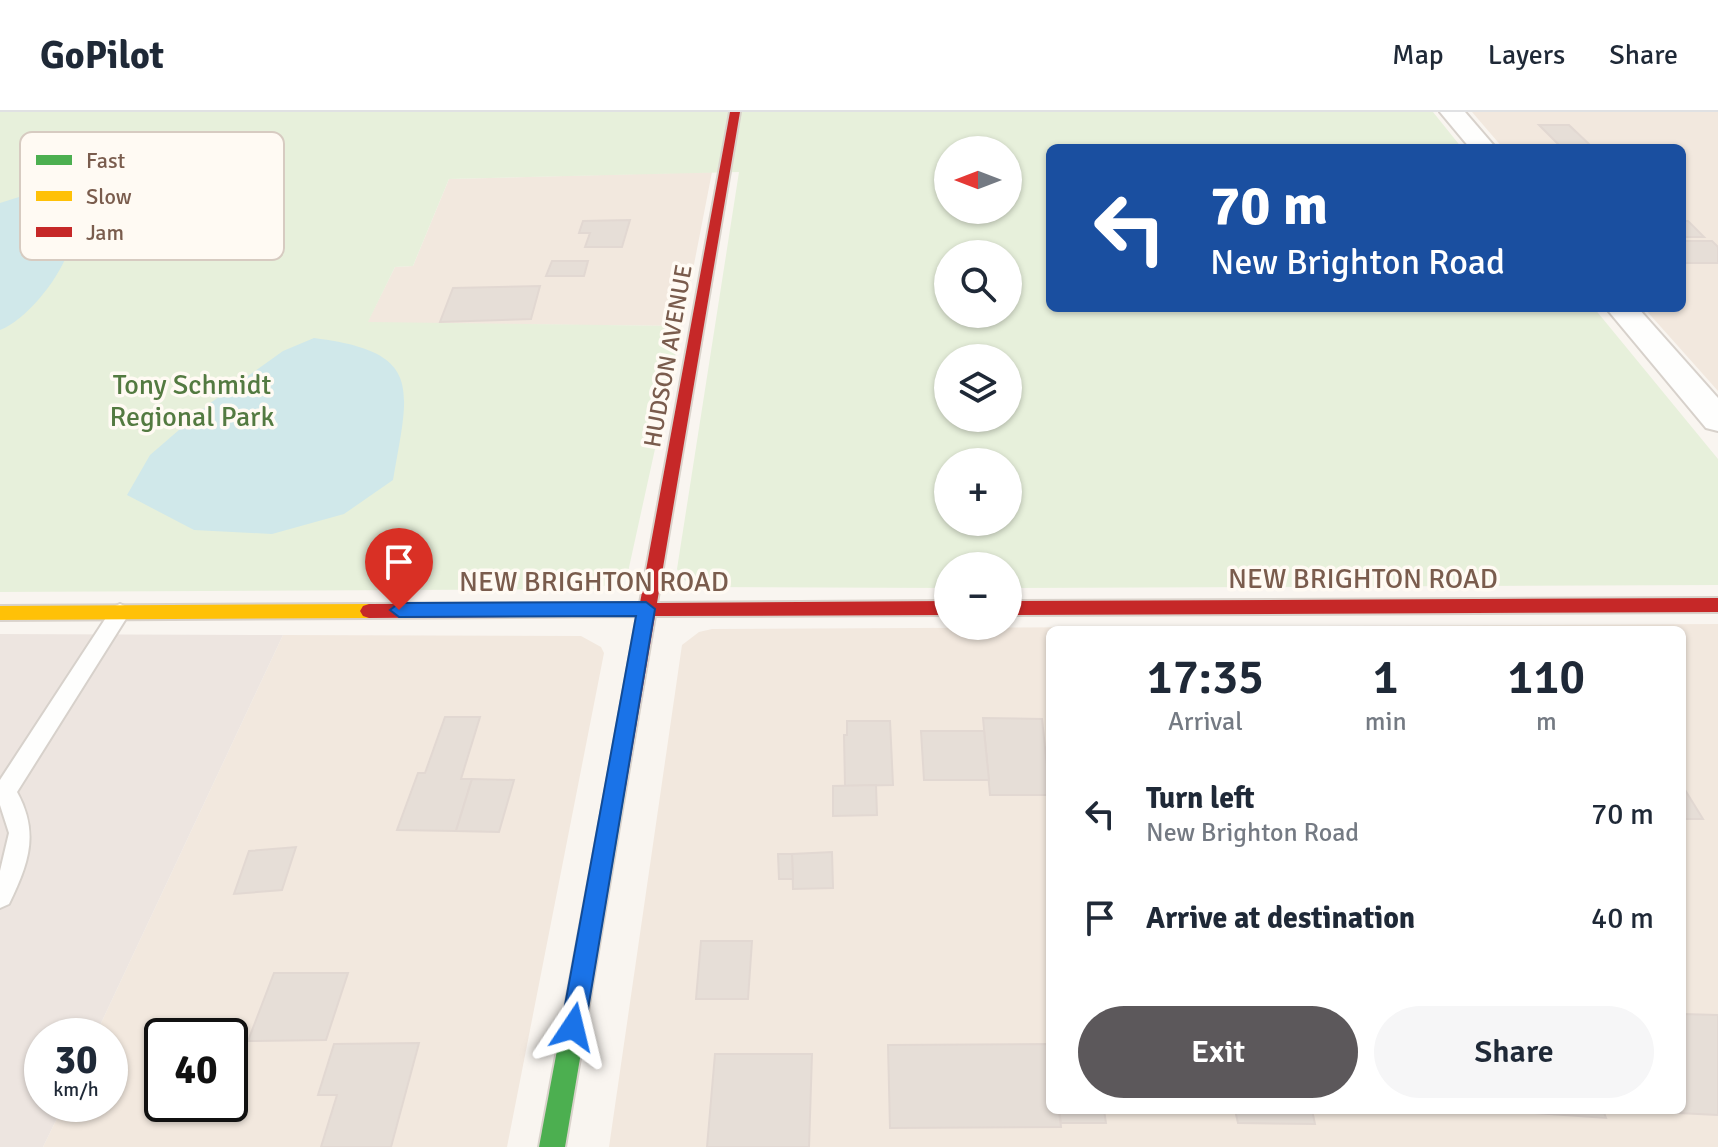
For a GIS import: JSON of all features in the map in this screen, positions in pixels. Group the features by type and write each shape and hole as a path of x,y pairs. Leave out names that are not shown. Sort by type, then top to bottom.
{"street":[{"name":"HUDSON AVENUE","path":"552,1147 735,112"},
{"path":"1452,112 1480,144"},
{"path":"1624,312 1718,420"},
{"name":"NEW BRIGHTON ROAD","path":"1022,608 1718,605"},
{"name":"NEW BRIGHTON ROAD","path":"0,613 934,608"}],"lane":[{"path":"0,896 21,845 17,811 2,794 120,612"}],"shaded area":[{"path":"1472,112 1718,112 1718,391 1648,312 1686,312 1686,144 1500,144"},
{"path":"712,172 682,326 367,323 395,267 413,266 449,179"},
{"path":"1718,624 1718,1147 609,1147 682,645 699,632 712,629 934,628 934,640 1022,640 1022,627 1046,627 1046,1114 1686,1114 1686,626 1316,626"},
{"path":"0,634 283,635 103,1018 24,1018 24,1122 55,1122 43,1147 0,1147"},
{"path":"283,635 581,636 601,647 604,653 507,1147 43,1147 55,1122 128,1122 128,1018 103,1018"}],"green space":[{"name":"Tony Schmidt Regional Park","path":"0,112 1433,112 1459,144 1046,144 1046,312 1597,312 1718,459 1718,585 1022,588 1022,552 934,552 934,588 696,587 683,579 677,569 739,172 449,179 413,266 395,267 368,322 682,326 628,572 599,589 0,592"}],"water":[{"path":"20,197 20,260 65,260 30,308 0,330 0,203"},
{"path":"314,338 350,344 375,353 392,365 401,379 403,421 393,480 344,514 272,534 194,530 127,495 150,455 209,404 283,351"}],"building":[{"path":"1539,125 1569,125 1589,144 1558,144"},
{"path":"630,220 622,247 585,247 590,233 579,233 583,221"},
{"path":"1686,221 1688,221 1704,237 1686,237"},
{"path":"1686,241 1712,241 1718,247 1718,263 1686,263"},
{"path":"552,261 588,261 584,276 546,276"},
{"path":"540,286 531,319 440,322 453,288"},
{"path":"445,717 480,717 461,779 472,779 456,831 397,830 418,773 425,773"},
{"path":"983,718 1042,719 1046,795 990,795"},
{"path":"847,721 890,721 893,785 845,786 844,735 847,735"},
{"path":"921,731 984,731 989,780 924,780"},
{"path":"472,779 514,780 499,832 456,831"},
{"path":"876,785 877,815 833,816 833,786"},
{"path":"1686,791 1703,819 1686,819"},
{"path":"296,847 282,890 234,894 249,851"},
{"path":"832,852 833,888 793,889 792,854"},
{"path":"778,854 792,854 793,879 779,879"},
{"path":"701,941 752,941 748,999 696,999"},
{"path":"274,973 348,973 326,1040 248,1041"},
{"path":"1686,1014 1718,1015 1718,1115 1686,1113"},
{"path":"419,1043 391,1147 321,1147 337,1095 318,1095 334,1044"},
{"path":"1046,1044 1046,1114 1059,1114 1061,1127 890,1128 888,1045"},
{"path":"715,1054 812,1054 809,1147 707,1147"},
{"path":"1060,1114 1105,1114 1106,1123 1061,1123"},
{"path":"1236,1114 1313,1114 1315,1124 1238,1123"},
{"path":"1548,1114 1604,1114 1606,1118"}],"traffic: fast":[{"path":"552,1147 615,792"}],"traffic: slow":[{"path":"0,613 369,611"}],"traffic: jam":[{"path":"615,792 735,112"},
{"path":"1022,608 1718,605"},
{"path":"369,611 934,608"}],"route":[{"path":"399,610 646,609 573,1027"}]}
